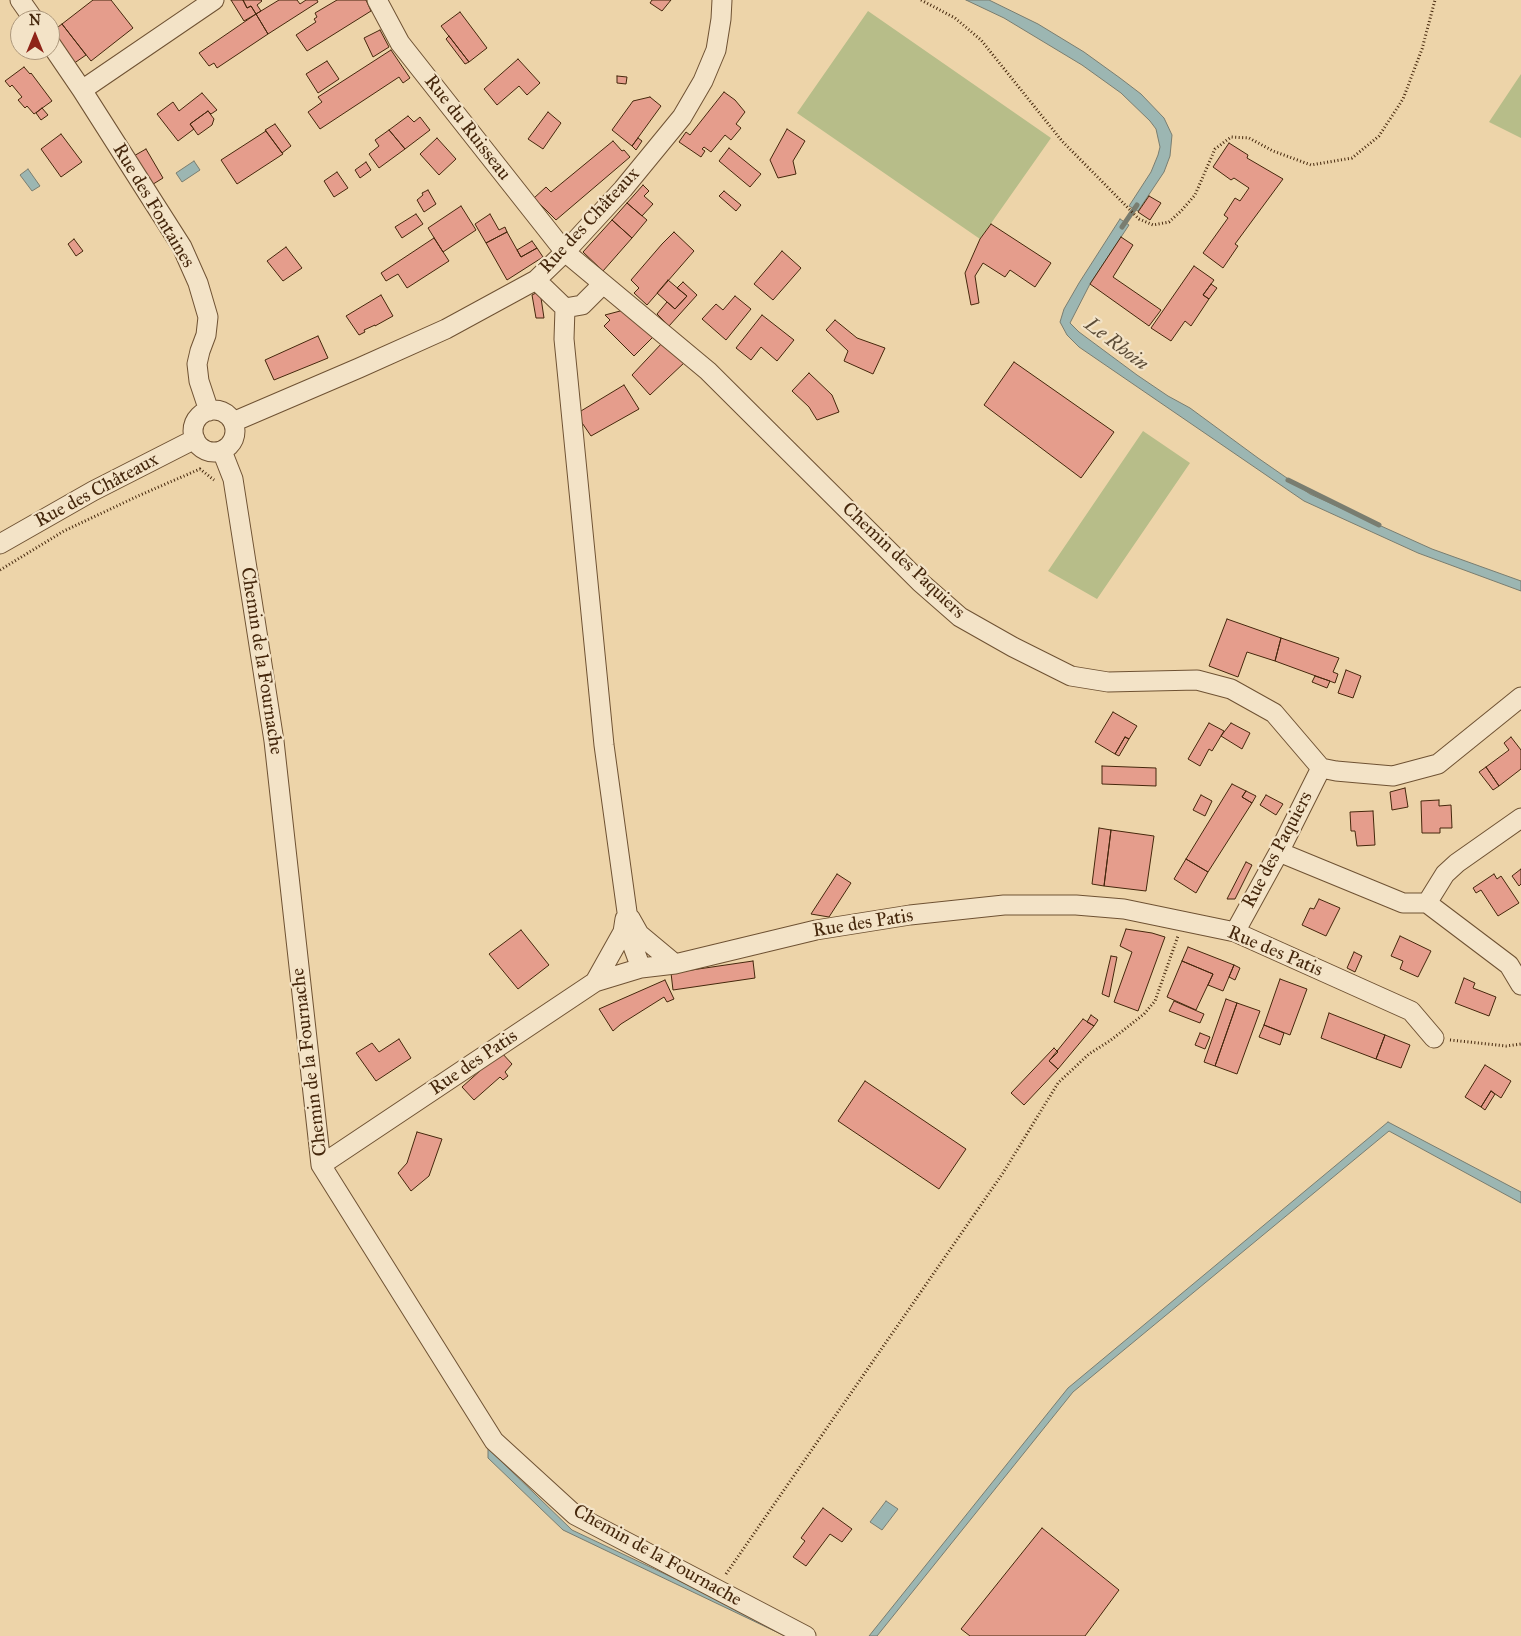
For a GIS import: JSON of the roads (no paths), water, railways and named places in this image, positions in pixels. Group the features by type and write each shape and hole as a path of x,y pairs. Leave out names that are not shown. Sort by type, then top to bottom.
{"street":[{"path":"82,90 214,0"},
{"name":"Rue du Ruisseau","path":"376,0 400,43 565,252"},
{"name":"Rue des Châteaux","path":"233,422 446,329 536,280 565,252 623,189 682,117 696,96 716,50 722,0"},
{"name":"Rue des Fontaines","path":"60,58 182,246 198,283 208,317 206,335 197,364 199,381 209,411"},
{"name":"Chemin des Paquiers","path":"565,252 708,371 920,582 960,616 1013,647 1071,676 1108,682 1197,680 1231,689 1274,712 1322,768"},
{"path":"536,280 565,308 564,339 602,725 626,913 631,941 641,968"},
{"path":"565,308 582,305 603,284"},
{"path":"216,410 223,412 233,422 235,435 232,442 222,450 209,451 198,444 195,439 195,425 202,414 216,410"},
{"name":"Rue des Châteaux","path":"0,544 93,491 195,439"},
{"name":"Chemin de la Fournache","path":"222,450 233,479 274,741 321,1164 494,1442 575,1515 806,1636"},
{"path":"1322,768 1393,776 1438,764 1521,697"},
{"name":"Rue des Paquiers","path":"1235,932 1322,768"},
{"path":"1427,903 1445,874 1457,863 1521,818"},
{"path":"1279,852 1403,903 1427,903 1509,965 1521,985"},
{"name":"Rue des Patis","path":"321,1164 595,982 641,968 675,964 816,930 910,915 1004,906 1076,905 1124,909 1235,932 1411,1011 1434,1038"},
{"path":"626,913 639,934 675,964"},
{"path":"595,982 623,932 626,913"}],"water":[{"path":"966,0 989,0 1038,24 1084,52 1120,78 1141,94 1164,118 1172,135 1170,156 1164,172 1138,211 1129,206 1151,172 1160,147 1156,129 1150,121 1121,93 1082,65 1004,18"},
{"path":"194,161 200,170 182,182 176,173"},
{"path":"28,169 40,186 32,191 20,175"},
{"path":"1120,219 1129,225 1090,284 1070,323 1079,332 1137,375 1190,408 1310,494 1432,549 1521,581 1521,591 1418,553 1304,501 1079,347 1067,335 1060,322 1064,309"},
{"path":"1388,1122 1521,1192 1521,1203 1389,1131 1073,1392 877,1636 869,1636 1068,1388"},
{"path":"488,1447 572,1530 796,1636 785,1636 563,1530 488,1458"},
{"path":"886,1501 898,1509 882,1530 870,1522"}],"waterway":[{"name":"Le Rhoin","path":"1122,227 1137,205"},
{"name":"Le Rhoin","path":"1288,480 1379,525"}]}
